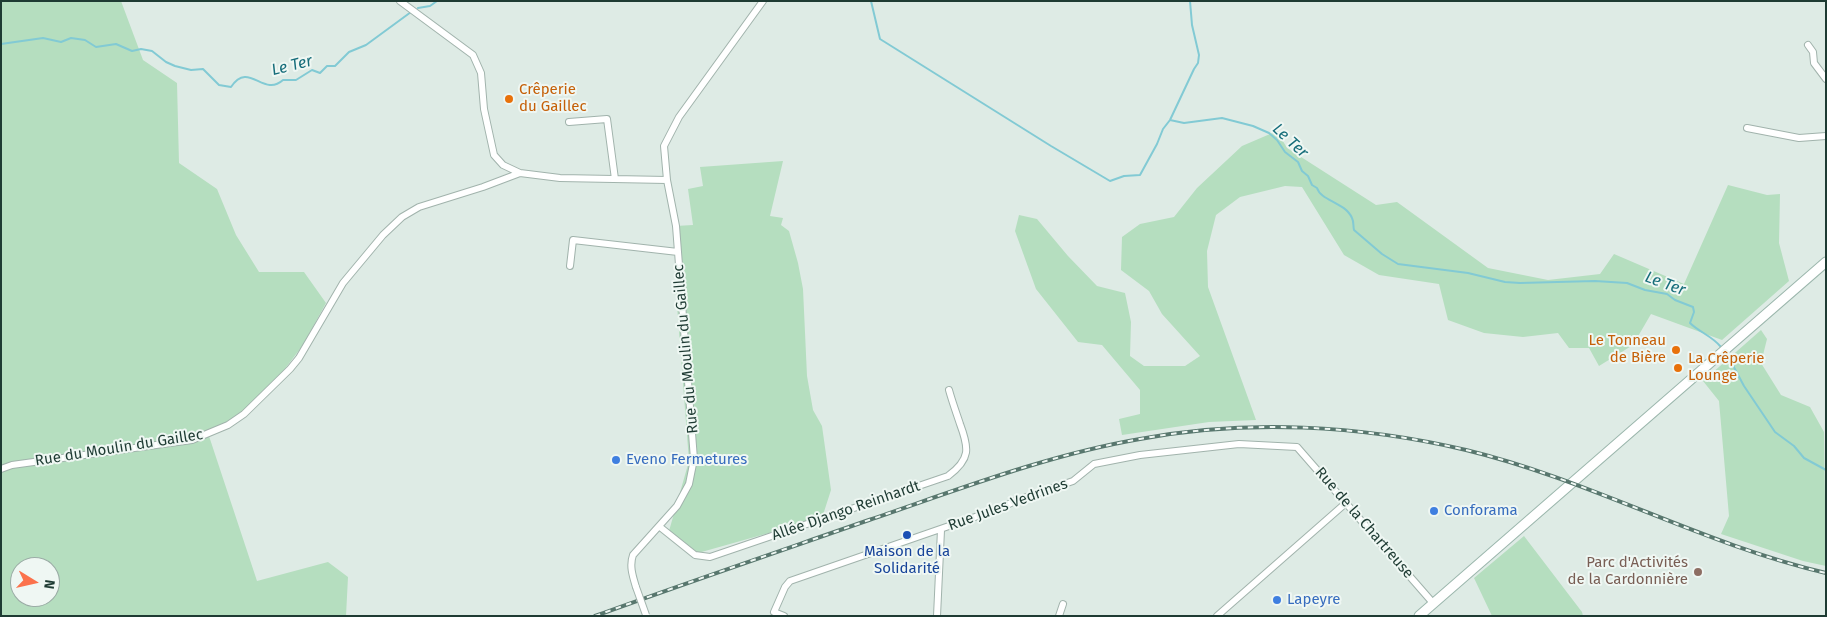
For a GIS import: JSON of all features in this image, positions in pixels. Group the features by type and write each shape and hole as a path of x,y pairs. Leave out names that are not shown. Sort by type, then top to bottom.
{"main road":[{"path":"1419,616 1826,262"}],"street":[{"path":"400,1 472,55 482,73 484,109 494,155 503,165 520,173"},
{"name":"Rue du Moulin du Gaillec","path":"646,615 632,576 631,561 633,555 677,506 686,491 694,459 676,226 667,180 664,146 675,124 763,1"},
{"path":"1808,45 1814,52 1814,63 1826,79"},
{"path":"569,122 607,119 615,179"},
{"path":"1747,128 1799,138 1826,136"},
{"name":"Rue du Moulin du Gaillec","path":"1,469 12,465 192,440 228,426 244,414 290,369 299,358 343,283 383,235 402,217 419,207 483,188 520,173 560,178 667,180"},
{"path":"570,266 573,240 678,252"},
{"name":"Allée Django Reinhardt","path":"660,527 696,555 710,557 948,476 962,464 967,443 948,390"},
{"name":"Rue Jules Vedrines","path":"771,614 785,587 790,582 1073,482 1094,464 1140,455 1239,444 1292,446"},
{"name":"Rue de la Chartreuse","path":"1292,446 1298,448 1433,603"},
{"path":"1216,616 1346,502"},
{"path":"936,616 941,530"},
{"path":"1059,616 1063,604"},
{"path":"771,614 784,616"}],"green space":[{"path":"1,1 121,1 143,60 177,83 179,163 217,189 236,235 259,272 304,272 326,303 303,345 278,378 242,412 225,423 207,430 257,581 328,562 348,577 346,616 1,616"},
{"path":"1277,131 1287,148 1376,205 1397,202 1488,268 1548,280 1600,274 1614,254 1684,284 1728,185 1767,195 1780,194 1779,243 1789,281 1722,340 1651,314 1633,345 1599,366 1589,348 1569,348 1558,333 1523,337 1484,333 1448,320 1439,284 1379,275 1344,255 1302,187 1285,186 1240,197 1216,215 1207,251 1208,287 1256,420 1209,422 1122,435 1119,419 1140,414 1140,390 1102,345 1078,342 1036,289 1015,231 1019,215 1037,219 1068,256 1097,286 1125,293 1131,322 1130,356 1144,366 1185,366 1200,356 1162,314 1149,291 1121,270 1122,237 1140,224 1174,217 1197,188 1242,146"},
{"path":"783,161 770,216 783,218 781,225 789,231 798,263 803,289 807,376 813,410 822,426 831,490 822,518 698,553 669,531 689,461 676,293 676,226 693,225 688,189 703,186 700,167"},
{"path":"1761,330 1767,339 1761,363 1781,395 1810,407 1824,432 1826,566 1803,561 1721,534 1729,516 1719,401 1703,381"},
{"path":"1524,536 1582,612 1583,616 1492,616 1474,578"}],"waterway":[{"name":"Le Ter","path":"418,8 430,6 437,1"},
{"name":"Le Ter","path":"871,1 880,39 1110,181 1124,176 1140,175 1198,63 1199,55 1192,25 1190,1"},
{"name":"Le Ter","path":"1,44 43,38 61,42 71,38 85,40 96,47 116,44 132,51 141,49 152,51 166,62 175,66 191,70 203,69 219,85 231,87 244,77 269,85 283,80 296,80 312,70 320,73 327,66 335,66 349,52 366,45 411,12"},
{"name":"Le Ter","path":"1170,120 1184,123 1222,118 1253,126 1269,133 1277,140 1285,152 1298,162 1312,185 1323,196 1349,213 1353,220 1354,230 1382,254 1398,264 1468,273 1505,282 1595,281 1627,283 1645,290 1667,294 1675,300 1693,307 1694,312 1690,323 1721,347"},
{"name":"Le Ter","path":"1729,358 1744,386 1775,432 1794,446 1804,458 1826,470"}],"railway":[{"path":"595,616 935,497 1071,454 1140,439 1180,433 1262,427 1344,430 1385,435 1466,450 1512,463 1602,494 1735,546 1780,561 1826,573"}],"place":[{"name":"Crêperie du Gaillec","path":"509,99"},
{"name":"Le Tonneau de Bière","path":"1676,350"},
{"name":"La Crêperie Lounge","path":"1678,368"},
{"name":"Eveno Fermetures","path":"616,460"},
{"name":"Conforama","path":"1434,511"},
{"name":"Maison de la Solidarité","path":"907,535"},
{"name":"Parc d'Activités de la Cardonnière","path":"1698,572"},
{"name":"Lapeyre","path":"1277,600"}]}
